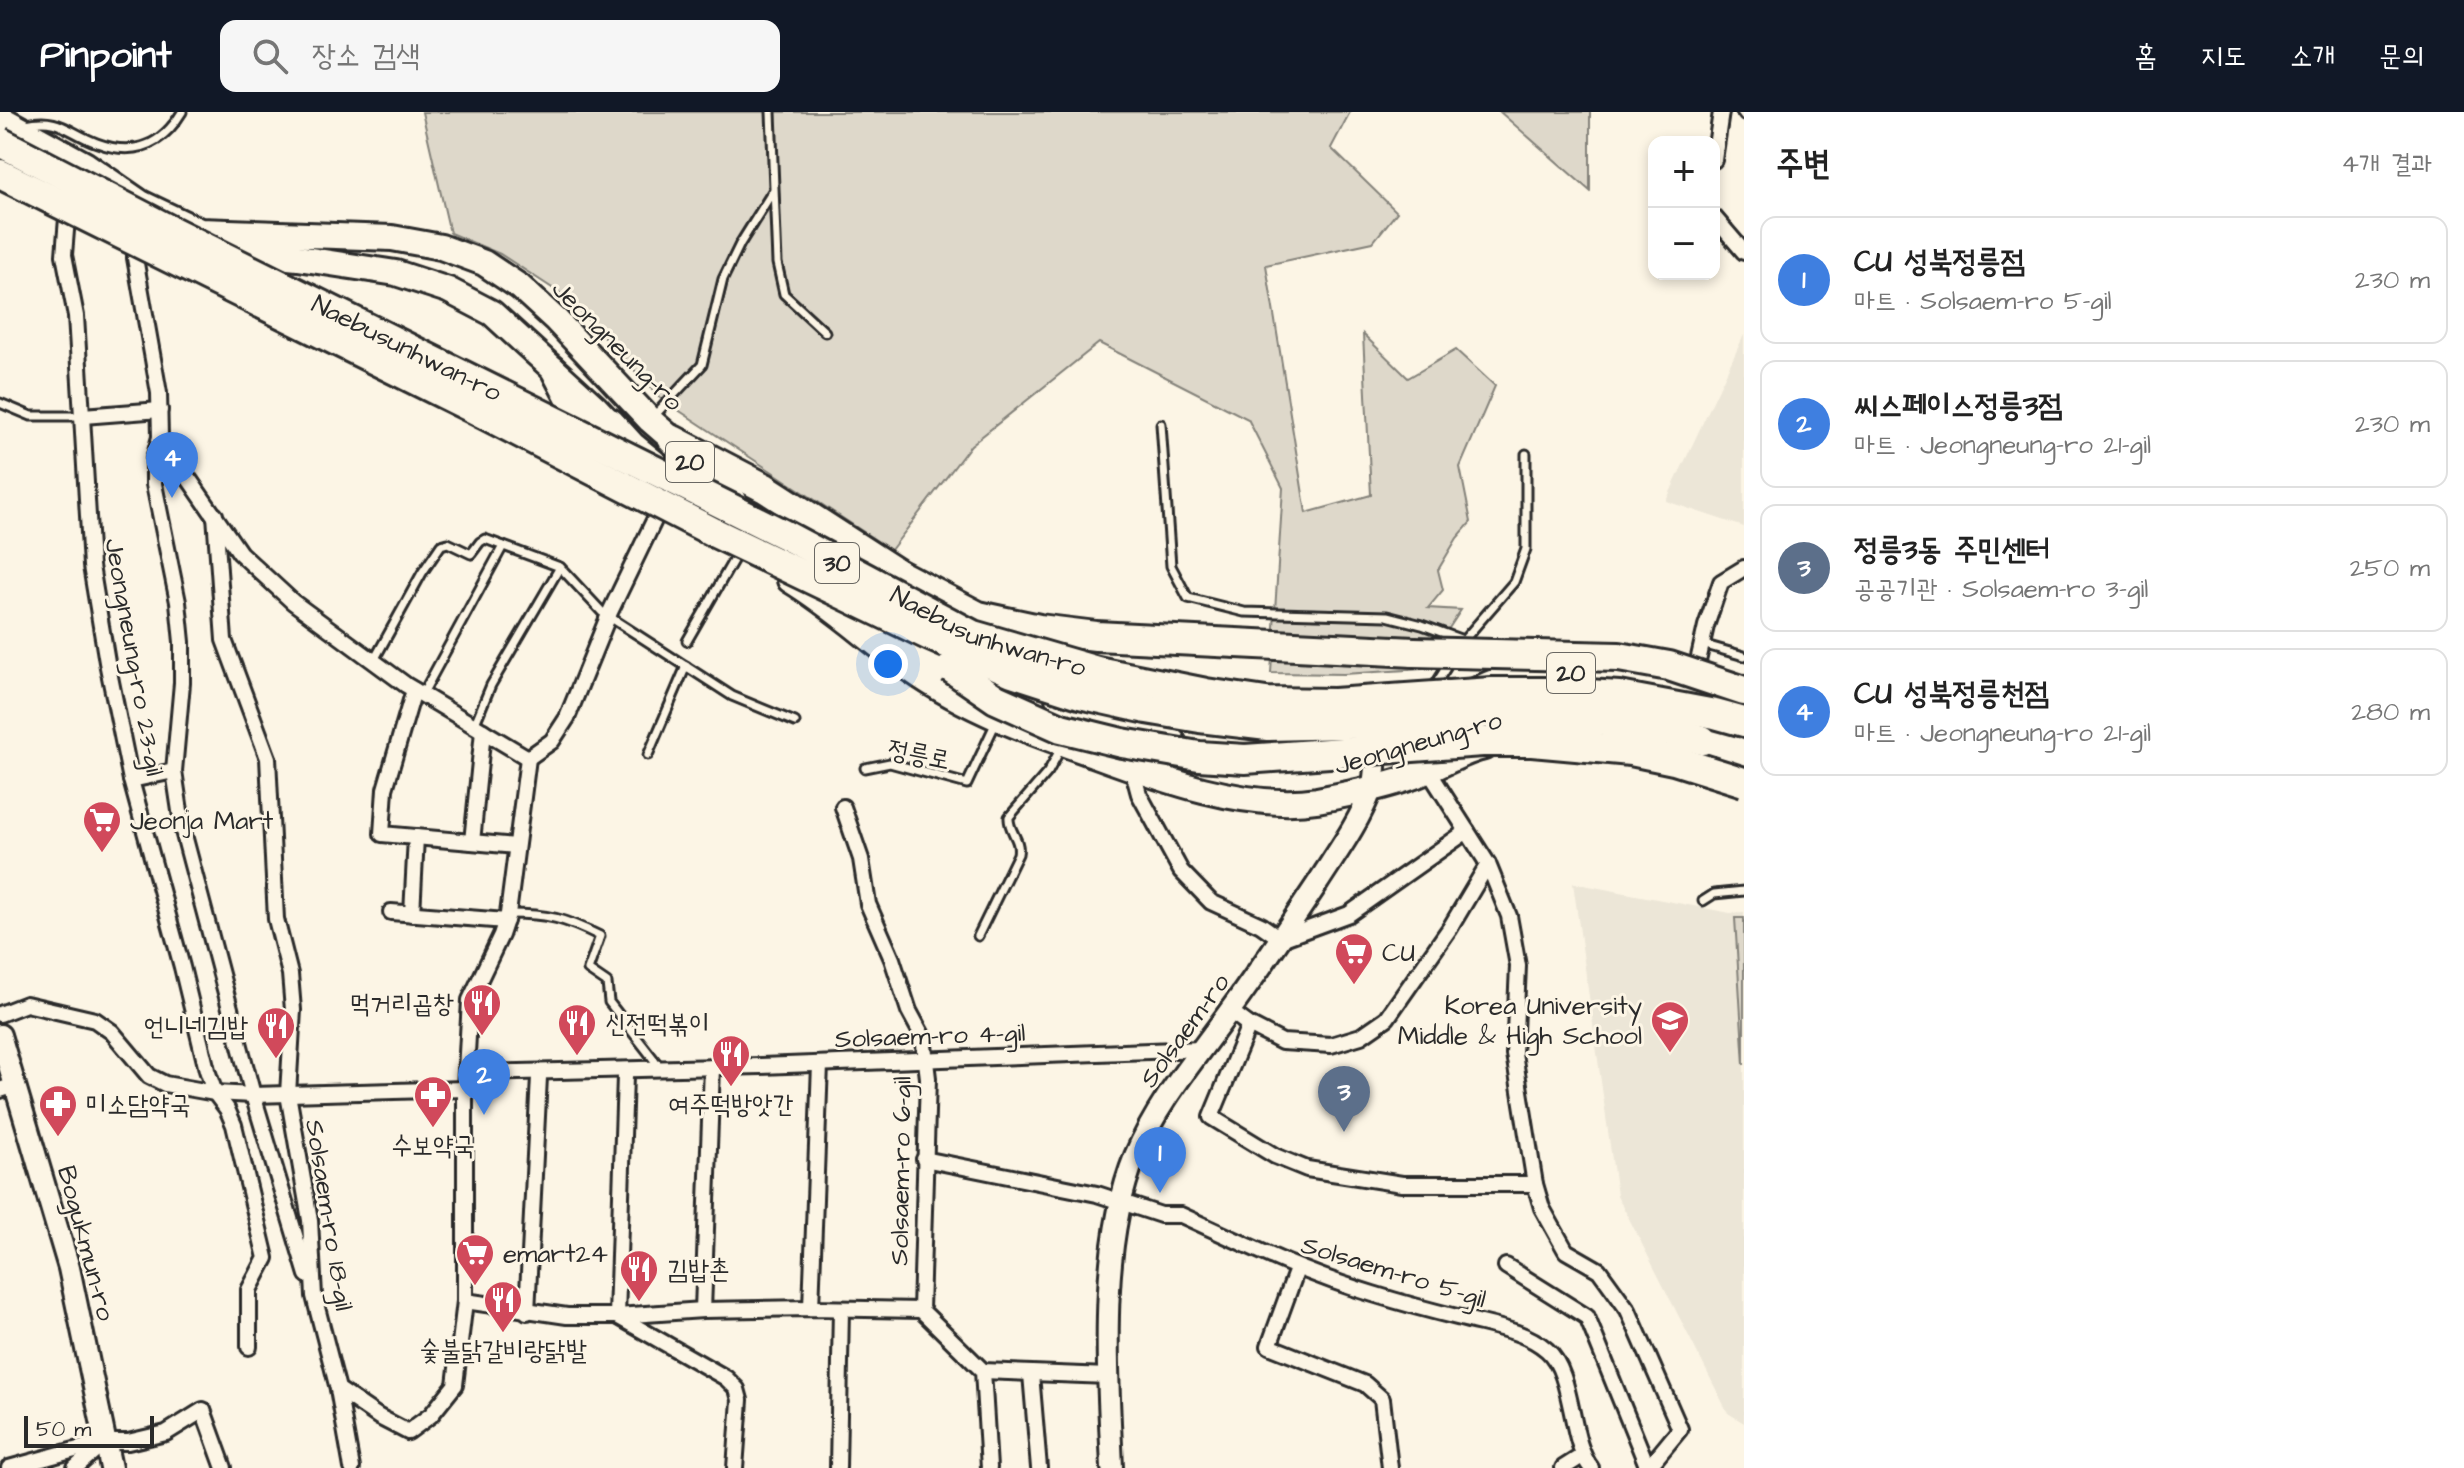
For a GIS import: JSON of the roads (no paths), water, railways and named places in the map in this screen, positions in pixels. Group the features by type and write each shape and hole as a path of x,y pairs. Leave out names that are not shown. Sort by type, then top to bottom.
{"highway":[{"name":"Naebusunhwan-ro","path":"4,129 168,229 785,535 973,635 1097,671 1266,702 1334,703 1492,692 1558,692 1647,701 1744,722"},
{"name":"Naebusunhwan-ro","path":"0,174 730,540 1012,672 1080,694 1213,720 1268,726 1330,726 1492,713 1557,716 1669,731 1744,754"},
{"path":"610,423 631,446 710,510 837,599 996,699 1061,728 1185,754 1258,758 1482,742 1532,742 1631,751 1674,760 1744,782"},
{"path":"673,440 765,488 898,574 978,616 1039,629 1096,636 1414,652 1619,657 1669,666 1744,691"}],"main road":[{"name":"Jeongneung-ro","path":"4,129 200,231 392,238 441,247 484,263 520,287 556,320 650,420 673,440 711,484 737,502 898,589 1020,680 1151,736 1242,763 1314,763 1376,748 1483,687 1534,673 1637,678 1744,706"},
{"name":"Jeongneung-ro","path":"0,160 135,227 199,247 396,273 448,290 492,313 610,423 643,483"},
{"name":"Jeongneung-ro","path":"553,369 592,444 606,459 738,552 808,591 912,671 994,727 1064,744 1177,784 1276,801 1314,800 1372,788 1428,770 1479,748 1546,737 1638,742 1696,758 1744,776"},
{"name":"Solsaem-ro","path":"1112,1468 1108,1376 1111,1288 1120,1201 1136,1155 1154,1118 1281,939 1347,836 1372,788 1376,748"},
{"name":"Bogukmun-ro","path":"0,1035 8,1088 69,1268 111,1468"}],"street":[{"path":"1718,136 1721,112"},
{"name":"Jeongneung-ro 23-gil","path":"70,193 64,255 76,316 91,566 131,780 215,1093 234,1125 266,1258 249,1290 249,1347"},
{"path":"141,203 135,227 135,258 160,410 154,484 178,602 182,642 182,683 174,771 183,831 253,1095 314,1296"},
{"path":"1720,224 1744,252"},
{"path":"83,416 160,410"},
{"path":"160,437 240,553 293,602 418,693 528,758"},
{"path":"338,1389 408,1432 431,1415 455,1385 465,1301 465,1089 470,1000 507,918 528,758 552,741 567,718 609,614 663,501"},
{"name":"Solsaem-ro 18-gil","path":"215,515 224,640 268,758 276,919 290,974 293,1010 288,1094 310,1220 314,1296 338,1389 352,1468"},
{"path":"1691,691 1721,582 1744,568"},
{"path":"418,693 385,789 382,834 516,846"},
{"path":"472,842 478,729"},
{"path":"1132,768 1139,794 1181,871 1211,902 1261,925 1281,939 1349,914 1467,831"},
{"path":"1249,1025 1211,1117 1275,1156 1307,1169 1402,1184 1535,1184 1514,1054 1518,966 1509,916 1488,864 1428,770"},
{"path":"131,780 174,771"},
{"name":"Solsaem-ro 6-gil","path":"843,807 861,859 868,904 892,959 909,1011 923,1037 928,1078 921,1310"},
{"path":"412,914 416,837"},
{"path":"1230,1011 1282,1042 1331,1045 1361,1036 1387,1018 1450,928 1488,864"},
{"path":"391,912 507,918"},
{"path":"0,1014 26,1004 95,1020 112,1032 149,1076 165,1084 215,1093 253,1095 465,1089"},
{"name":"Solsaem-ro 4-gil","path":"465,1089 481,1073 1201,1049"},
{"path":"811,1308 820,1064"},
{"path":"703,1310 712,1067"},
{"path":"617,1316 625,1076"},
{"path":"527,1312 539,1077"},
{"path":"924,1159 1120,1201"},
{"name":"Solsaem-ro 5-gil","path":"1506,1266 1587,1317 1648,1468 1680,1429 1628,1310 1599,1270 1566,1251 1542,1208 1535,1184"},
{"name":"Solsaem-ro 5-gil","path":"1120,1201 1136,1209 1161,1215 1181,1215 1297,1269 1372,1294 1516,1332 1548,1351 1560,1370 1587,1462 1563,1468"},
{"path":"1297,1269 1269,1346 1365,1384 1382,1399 1390,1468 1397,1468"},
{"path":"465,1301 527,1312 617,1316 703,1310 921,1310 983,1371 1108,1376"},
{"path":"838,1468 841,1309"},
{"path":"617,1316 726,1378 737,1389 740,1400 735,1468"},
{"path":"983,1371 989,1468"},
{"path":"1031,1374 1039,1468"},
{"path":"9,1468 104,1442 128,1442 166,1433 203,1410 224,1468"},
{"path":"75,1468 104,1442"}],"lane":[{"path":"4,129 40,121 66,126 95,143 126,150 161,140 182,112"},
{"path":"771,112 777,263 784,294 825,332"},
{"path":"650,420 702,365 723,279 740,244 773,191"},
{"path":"0,403 31,416 83,416"},
{"path":"1161,424 1171,566 1188,598 1244,612 1387,616 1463,640"},
{"path":"1406,730 1463,640 1514,582 1526,549 1526,454"},
{"path":"373,662 441,545 448,543 471,554 482,540 560,567 609,614 686,666 732,696 795,722"},
{"path":"418,693 503,546"},
{"path":"687,641 738,552"},
{"path":"478,729 494,679 560,567"},
{"path":"1702,644 1744,656"},
{"path":"648,755 686,666"},
{"name":"정릉로","path":"865,768 890,763 967,784 994,727"},
{"path":"978,936 1018,854 1018,842 1009,817 1045,776 1064,744"},
{"path":"1703,901 1714,894 1744,891"},
{"path":"507,918 536,914 566,919 600,936 588,970 607,983 609,1002 661,1068"}],"place":[{"name":"CU 성북정릉천점","path":"172,498"},
{"name":"Jeonja Mart","path":"102,854"},
{"name":"CU","path":"1354,986"},
{"name":"먹거리곱창","path":"482,1037"},
{"name":"Korea University Middle & High School","path":"1670,1054"},
{"name":"신전떡볶이","path":"577,1057"},
{"name":"언니네김밥","path":"276,1060"},
{"name":"여주떡방앗간","path":"731,1088"},
{"name":"씨스페이스정릉3점","path":"484,1115"},
{"name":"수보약국","path":"433,1129"},
{"name":"정릉3동 주민센터","path":"1344,1132"},
{"name":"미소담약국","path":"58,1138"},
{"name":"CU 성북정릉점","path":"1160,1193"},
{"name":"emart24","path":"475,1287"},
{"name":"김밥촌","path":"639,1303"},
{"name":"숯불닭갈비랑닭발","path":"503,1334"}]}
